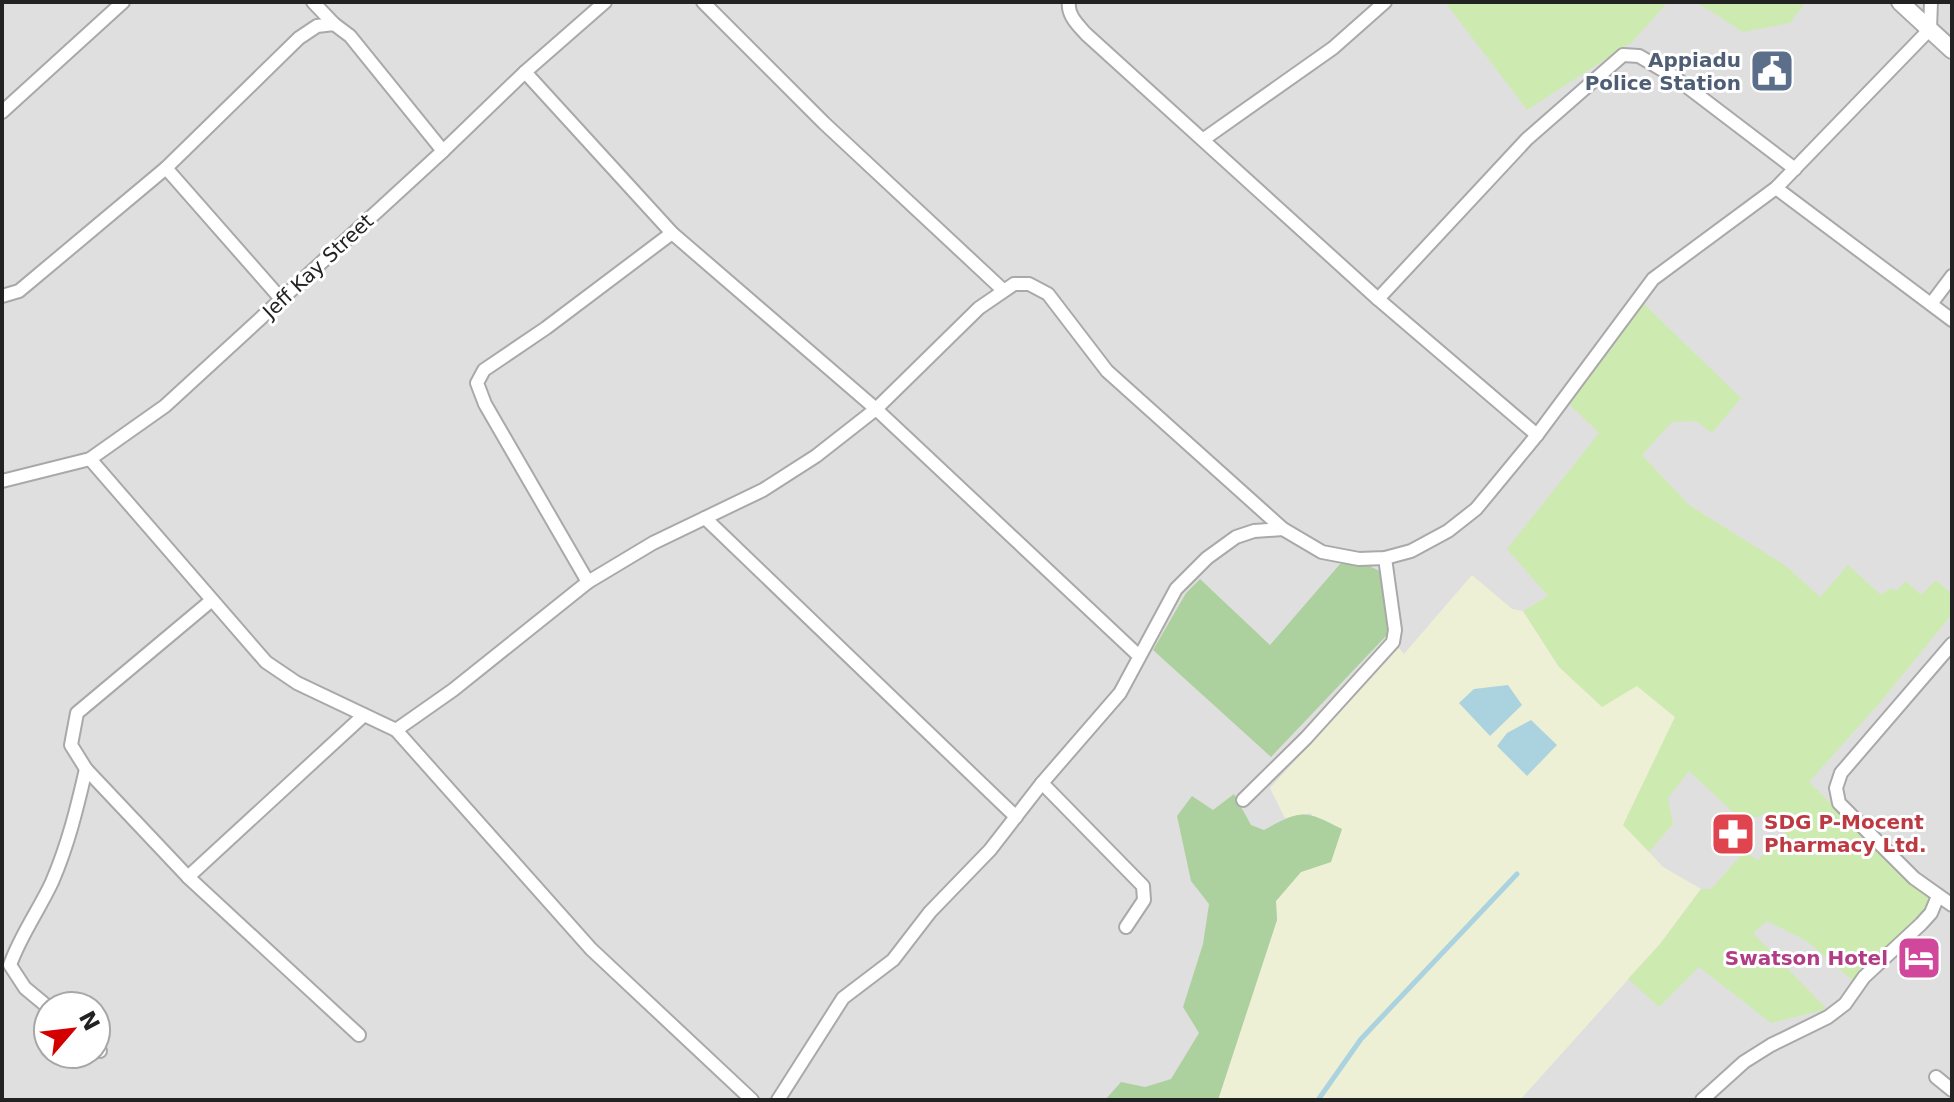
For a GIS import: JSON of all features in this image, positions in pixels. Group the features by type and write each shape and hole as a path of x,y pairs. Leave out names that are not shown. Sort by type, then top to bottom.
{"street":[{"path":"2,112 123,2"},
{"path":"313,2 350,36 443,151"},
{"name":"Jeff Kay Street","path":"3,479 90,459 165,406 525,72 605,2"},
{"path":"703,2 824,123 1003,290"},
{"path":"1069,2 1074,21 1086,34 1378,299 1537,435"},
{"path":"1204,139 1333,48 1385,2"},
{"path":"1900,2 1952,50"},
{"path":"396,730 453,690 588,582 653,543 763,490 803,465 876,409 979,308 1014,284 1029,284 1048,294 1107,371 1283,529 1322,552 1359,559 1385,558 1411,551 1476,509 1537,435 1653,279 1776,188 1930,29 1931,2"},
{"path":"2,296 19,291 166,168 299,38 317,26 334,24"},
{"path":"1378,299 1527,139 1623,55 1639,56 1673,76 1795,169"},
{"path":"525,72 672,233 876,409 1139,656"},
{"path":"166,168 282,300"},
{"path":"1776,188 1952,320"},
{"path":"588,582 485,404 477,383 484,370 546,328 672,233"},
{"path":"1931,304 1952,276"},
{"path":"90,459 266,662 297,683 396,730 591,949 752,1100"},
{"path":"705,518 1016,817"},
{"path":"778,1100 843,998 893,960 930,912 973,870 1042,783 1120,693 1176,589 1207,558 1236,537 1254,531 1283,529"},
{"path":"1243,800 1306,738 1393,642 1395,630 1385,558"},
{"path":"212,600 77,713 71,745 86,769 188,877 359,1035"},
{"path":"1952,644 1841,773 1836,788 1839,803 1914,878 1952,905"},
{"path":"188,877 364,715"},
{"path":"32,994 10,965 16,946 32,924 70,838 86,769"},
{"path":"1042,783 1143,886 1144,900 1126,927"},
{"path":"1702,1100 1744,1062 1828,1017 1845,1004 1864,977 1931,913 1938,896"},
{"path":"1936,1077 1952,1090"}],"shaded area":[{"path":"2,2 1952,2 1952,1100 2,1100"}],"green space":[{"path":"1445,2 1668,2 1632,42 1527,110"},
{"path":"1696,2 1806,2 1790,23 1743,32"},
{"path":"1643,303 1741,398 1712,433 1696,421 1672,422 1642,455 1689,505 1786,566 1820,597 1848,565 1881,595 1891,588 1896,591 1906,581 1921,595 1936,580 1952,594 1952,614 1883,699 1809,782 1885,857 1932,897 1920,919 1852,980 1807,941 1767,921 1753,933 1827,1009 1771,1023 1699,967 1659,1007 1628,979 1660,944 1701,889 1711,889 1744,852 1758,860 1789,829 1765,813 1758,817 1738,817 1689,771 1668,798 1673,824 1649,852 1623,825 1675,717 1637,686 1602,707 1559,667 1523,611 1548,596 1507,549 1599,433 1566,401"},
{"path":"1340,564 1365,564 1380,571 1389,614 1388,634 1271,757 1153,650 1186,593 1200,579 1270,645"},
{"path":"1472,575 1512,609 1523,611 1559,667 1637,686 1675,717 1624,825 1663,867 1701,889 1660,944 1520,1100 1218,1100 1277,920 1276,901 1301,872 1331,862 1311,813 1285,818 1270,788 1399,648 1404,654"},
{"path":"1234,794 1251,825 1264,830 1303,814 1342,829 1331,862 1301,872 1276,901 1277,920 1218,1100 1105,1100 1121,1082 1145,1087 1171,1079 1199,1033 1183,1007 1203,944 1209,904 1191,881 1177,816 1192,796 1213,810"}],"water":[{"path":"1508,685 1522,705 1490,736 1459,703 1474,689"},
{"path":"1531,720 1557,745 1527,776 1497,746 1507,733"}],"waterway":[{"path":"1318,1100 1361,1039 1517,874"}],"place":[{"name":"Appiadu Police Station","path":"1772,71"},
{"name":"SDG P-Mocent Pharmacy Ltd.","path":"1733,834"},
{"name":"Swatson Hotel","path":"1919,958"}]}
